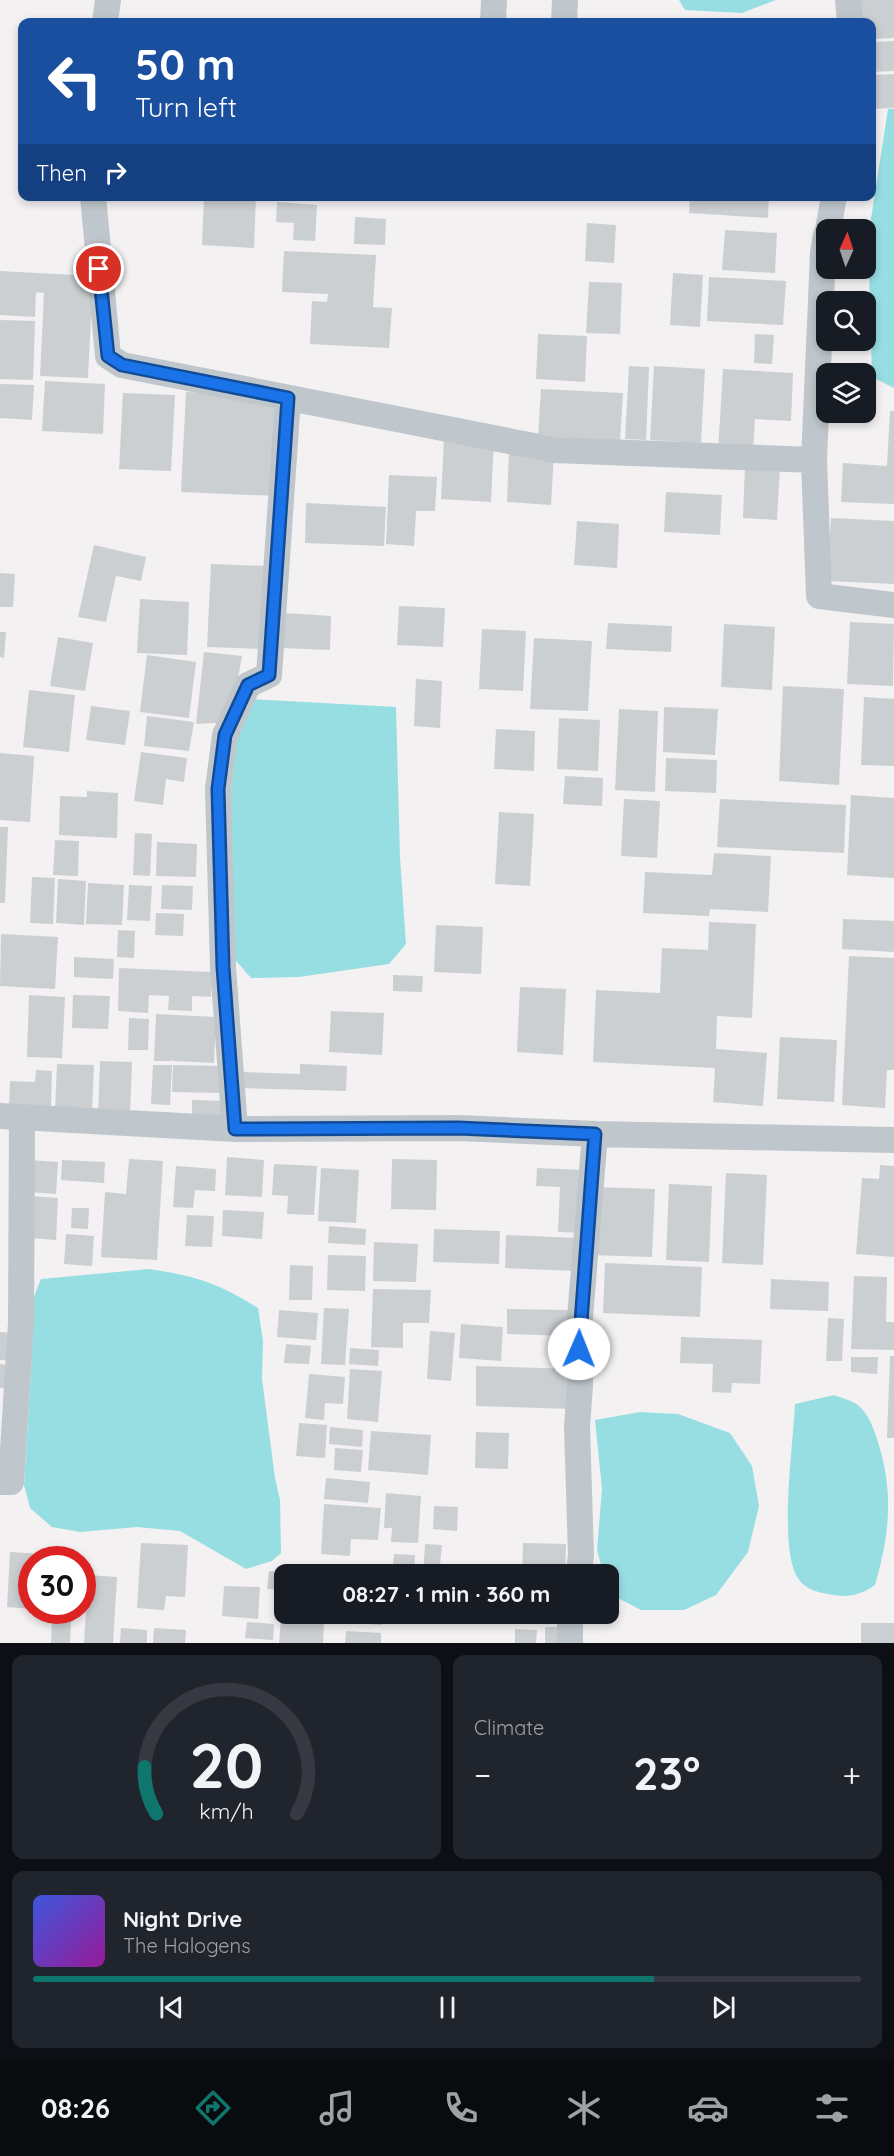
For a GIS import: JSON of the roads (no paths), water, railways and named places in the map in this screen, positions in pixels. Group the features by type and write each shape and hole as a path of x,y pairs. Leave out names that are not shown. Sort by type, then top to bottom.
{"street":[{"path":"106,18 108,0"},
{"path":"493,18 494,0"},
{"path":"564,18 565,0"},
{"path":"848,0 849,18"},
{"path":"93,201 108,356 122,365 554,450 814,460"},
{"path":"830,219 833,201"},
{"path":"822,279 814,460 819,596 894,605"},
{"path":"235,1129 223,967 218,789 225,735 248,685 269,675 288,398"},
{"path":"0,1482 11,1482 20,1346 11,1117 235,1129 458,1128 595,1134 894,1140"},
{"path":"580,1564 577,1427 580,1385 579,1330 595,1134"},
{"path":"570,1624 570,1643"}],"water":[{"path":"679,0 776,0 742,13 685,10"},
{"path":"888,109 894,109 894,388 876,379 876,363 872,363 871,351 876,351 876,291 870,291 869,279 876,279 876,219 871,219 874,201 876,201 876,186"},
{"path":"248,699 396,707 400,858 406,944 389,964 299,977 251,978 230,954 228,815 237,738"},
{"path":"149,1269 206,1282 231,1292 258,1308 263,1341 262,1379 280,1500 281,1553 272,1561 246,1569 180,1531 137,1527 80,1532 52,1527 30,1508 24,1485 33,1299 41,1279"},
{"path":"834,1395 857,1404 868,1417 882,1458 888,1494 887,1530 875,1585 864,1592 847,1596 818,1592 801,1582 795,1573 788,1537 795,1404"},
{"path":"640,1412 678,1414 730,1433 752,1466 759,1506 748,1552 716,1595 684,1610 641,1610 619,1599 619,1564 601,1564 597,1550 602,1489 595,1420"}]}
